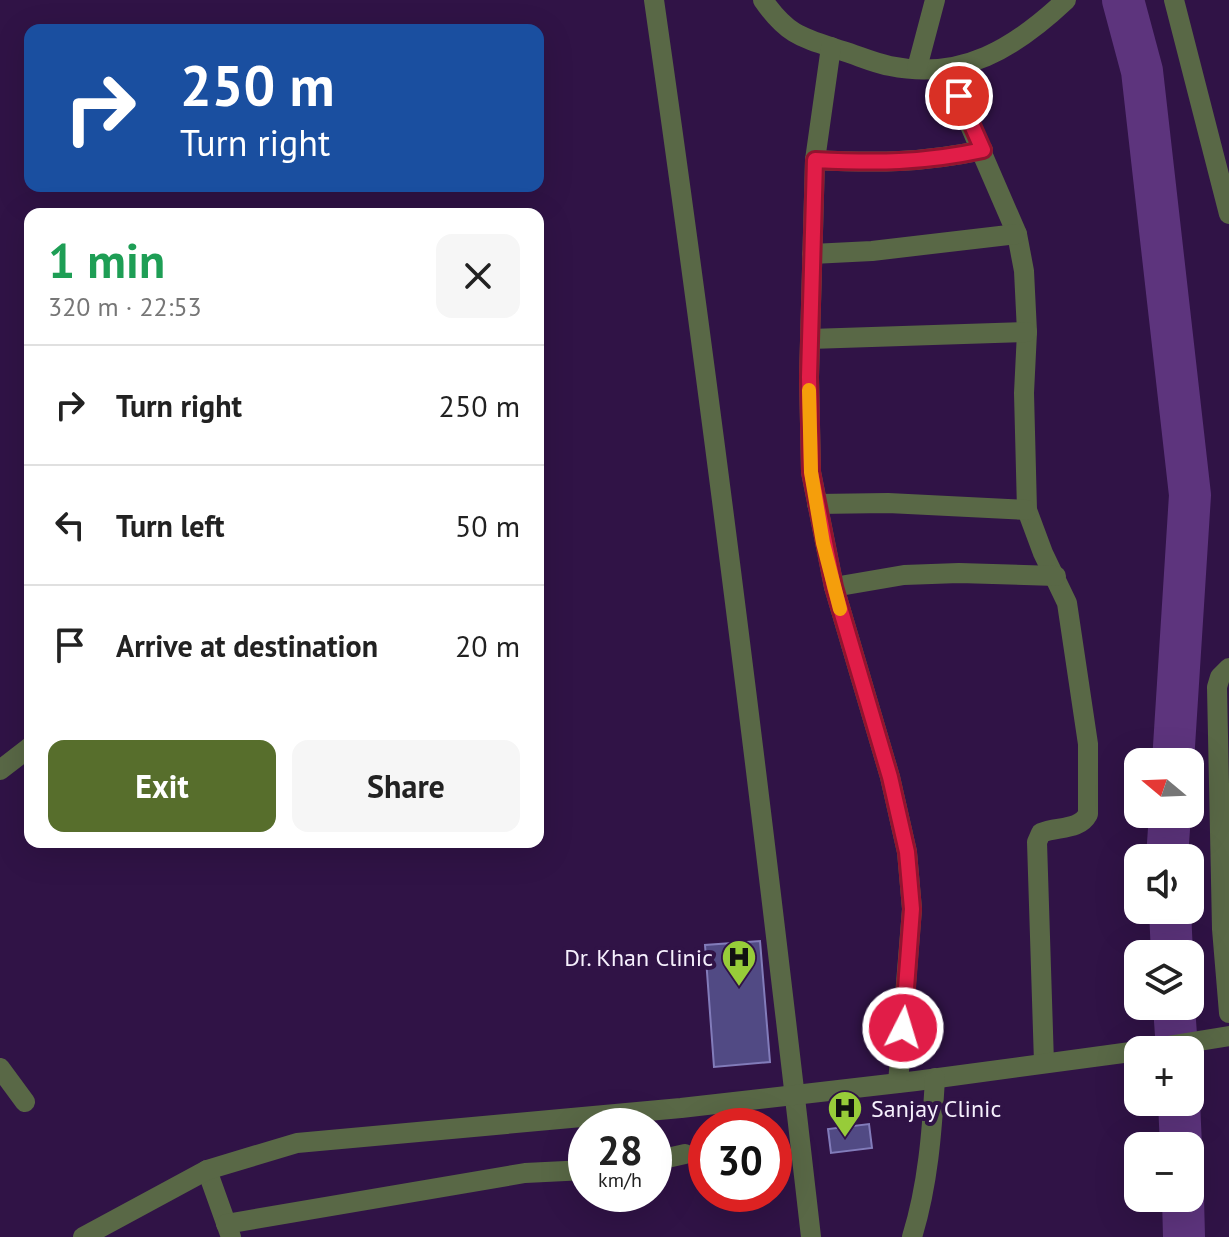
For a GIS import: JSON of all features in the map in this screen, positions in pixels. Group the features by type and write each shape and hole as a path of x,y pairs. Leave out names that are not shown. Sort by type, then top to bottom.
{"street":[{"path":"654,0 692,262 810,1234 790,1237"},
{"path":"763,0 777,21 801,38 891,66 946,70 1002,51 1046,8 1066,0"},
{"path":"917,68 935,0"},
{"path":"1174,0 1229,214"},
{"path":"831,47 815,160 810,339 811,472 834,587 890,777 907,852 912,909 898,1083"},
{"path":"946,70 1017,234 1024,271 1027,332 1024,393 1027,510 1067,603 1088,744 1088,814 1076,826 1052,828 1041,833 1037,842 1044,1063"},
{"path":"815,160 893,164 939,160 983,150"},
{"path":"812,254 872,251 1017,234"},
{"path":"810,339 1027,332"},
{"path":"817,504 888,503 1027,510"},
{"path":"834,587 904,575 1056,576"},
{"path":"1229,668 1220,677 1217,701 1222,929 1229,1013"},
{"path":"0,770 24,752"},
{"path":"83,1237 207,1170 297,1143 681,1108 1124,1052"},
{"path":"0,1068 25,1102"},
{"path":"912,1237 931,1155 935,1078"},
{"path":"672,1157 685,1154"},
{"path":"207,1170 228,1231 525,1173 568,1171"}],"building":[{"path":"760,941 770,1062 714,1067 705,945"},
{"path":"869,1124 872,1148 831,1153 828,1129"}],"waterway":[{"path":"1123,0 1142,71 1190,495 1174,748"},
{"path":"1168,844 1169,828"},
{"path":"1171,924 1171,940"},
{"path":"1175,1020 1176,1036"},
{"path":"1180,1116 1180,1132"},
{"path":"1183,1212 1184,1237"}],"slow traffic":[{"path":"809,390 811,472 823,543 840,609"}],"place":[{"name":"Dr. Khan Clinic","path":"739,988"},
{"name":"Sanjay Clinic","path":"845,1139"}],"route":[{"path":"903,1028 912,909 907,852 890,777 834,587 811,472 809,377 815,160 893,164 939,160 983,150 959,96"}]}
